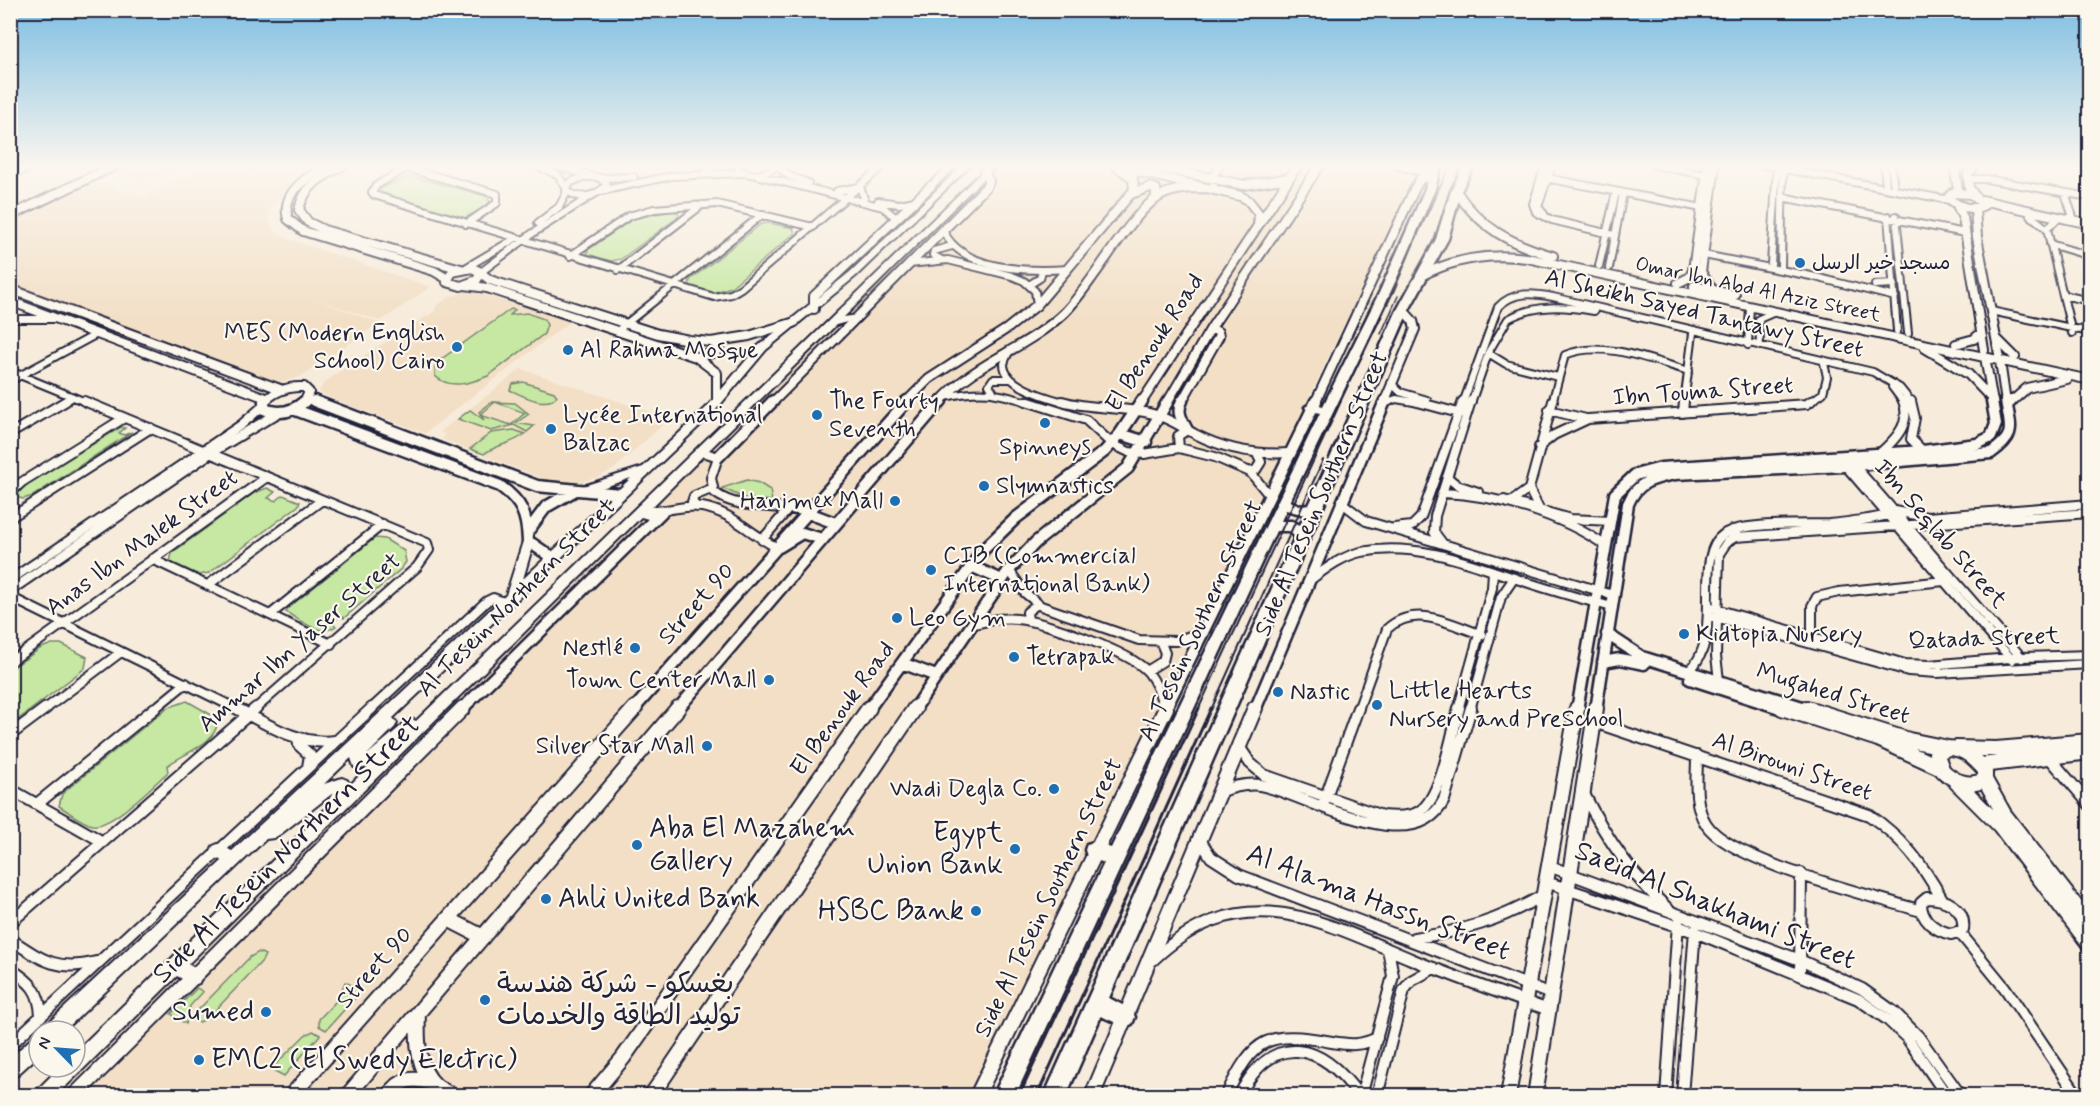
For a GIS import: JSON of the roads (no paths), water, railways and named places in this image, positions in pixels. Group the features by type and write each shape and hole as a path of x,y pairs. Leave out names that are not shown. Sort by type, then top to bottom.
{"highway":[{"name":"Al Tesein Southern Street","path":"1004,1095 1271,526 1276,499 1413,217"},
{"path":"1055,1095 1403,310 1442,239 1449,217"},
{"path":"1276,499 1300,511 1315,509"},
{"path":"1271,526 1292,526 1304,536"},
{"path":"1094,850 1116,859"},
{"path":"1096,1003 1125,1017"}],"main road":[{"name":"Al Tesein Northern Street","path":"65,1019 717,403 757,353 814,309 912,217"},
{"name":"Al Tesein Northern Street","path":"87,1053 868,287 937,228 941,217"},
{"path":"910,220 924,219 937,228"},
{"path":"868,287 882,291"},
{"path":"831,323 855,317"},
{"path":"702,452 717,457"},
{"path":"581,490 649,468"},
{"path":"640,510 658,514"},
{"path":"508,599 528,536"},
{"path":"405,697 397,716 358,755 359,763 371,761 424,715 451,697"},
{"path":"255,839 289,820 330,786 342,784 344,791 319,818 308,838"},
{"path":"218,851 234,860"},
{"path":"176,966 193,977"},
{"path":"10,1070 27,1054"},
{"name":"Al Tesein Northern Street","path":"43,1095 60,1079"}],"street":[{"path":"287,217 303,231 481,272 490,280 672,337 711,342 757,335 796,322"},
{"path":"303,217 314,226 352,243 434,271 446,278 449,284 487,288 696,357 717,373 717,403"},
{"path":"443,217 710,297 731,294 825,217"},
{"path":"466,224 477,217"},
{"path":"465,285 477,280 481,272 548,217"},
{"path":"446,278 557,217"},
{"path":"570,256 630,217"},
{"path":"618,270 687,217"},
{"path":"617,331 760,217"},
{"path":"773,217 813,227"},
{"path":"711,489 710,473 717,457 909,264 937,228 950,217"},
{"name":"Street 90","path":"291,1095 806,512 924,383 1037,305 1112,217"},
{"path":"347,1095 945,397 970,373 1064,313 1142,217"},
{"path":"1258,217 1258,226"},
{"name":"El Benouk Road","path":"592,1095 623,1058 971,566 1009,524 1092,464 1112,444 1137,411 1264,217"},
{"name":"El Benouk Road","path":"651,1095 1005,575 1030,546 1116,480 1138,454 1163,411 1178,393 1211,328 1285,217"},
{"name":"Omar Ibn Abd Al Aziz Street","path":"1472,217 1518,245 1599,266 1713,290 2086,377"},
{"path":"1544,217 1614,233"},
{"path":"1599,266 1612,217"},
{"path":"1608,268 1616,217"},
{"path":"1701,217 1697,273 1713,290"},
{"path":"1678,283 1697,273 1705,251 1709,217"},
{"path":"1771,264 1778,217"},
{"path":"1778,217 1780,266"},
{"path":"1888,217 1895,297 1895,334 1953,363 1977,382 1993,402"},
{"path":"1891,217 1965,231"},
{"path":"1536,1095 1613,595 1628,504 1634,489 1640,483 1675,474 1845,460 1879,454 1971,446 1991,437 1996,424 1993,402 1965,231 1959,217"},
{"path":"1508,1095 1606,546 1619,488 1627,478 1644,471 1991,453 2007,441 2011,433 1991,313 1980,217"},
{"path":"2032,217 2047,229 2072,331"},
{"path":"2038,217 2090,225"},
{"path":"2055,217 2090,225"},
{"path":"814,309 812,301 814,296 896,218"},
{"path":"1897,218 1908,333"},
{"path":"2047,229 2056,220"},
{"path":"937,228 959,252 988,261 1042,271 1068,269"},
{"path":"2050,244 2090,256"},
{"path":"1518,245 1511,246 1509,251 1520,256"},
{"path":"940,260 933,255 934,251 952,246"},
{"path":"1705,251 1780,266 1895,297"},
{"path":"1705,251 1878,286 1894,284"},
{"path":"2054,257 2080,254"},
{"name":"Omar Ibn Abd Al Aziz Street","path":"1421,276 1440,266 1465,259 1520,256 1779,312 1895,334 1908,333 1956,344 1985,354"},
{"path":"909,264 940,260 1012,276 1035,291 1037,305"},
{"path":"1029,285 1040,278 1042,271"},
{"path":"10,289 280,389 304,387 309,392 308,399 293,409 278,413 206,452 10,580"},
{"name":"Al Sheikh Sayed Tantawy Street","path":"1394,528 1412,526 1421,517 1490,337 1499,305 1519,295 1540,295 1693,333 1748,343"},
{"path":"2063,296 2090,301"},
{"path":"11,303 101,335 264,402 267,411 278,413"},
{"path":"1748,343 1750,306"},
{"name":"Al Sheikh Sayed Tantawy Street","path":"1443,544 1433,528 1447,477 1488,353 1490,337 1507,320 1527,311 1569,308 1602,310 1861,371 1894,388 1904,403 1905,417"},
{"path":"575,317 585,310"},
{"name":"Side Al Tesein Southern Street","path":"1092,1095 1414,330 1413,321 1403,310"},
{"path":"1760,346 1759,319 1767,314 1779,312"},
{"path":"1991,313 2090,337"},
{"path":"10,319 61,320"},
{"path":"10,381 114,328"},
{"path":"2072,331 2090,332"},
{"path":"1683,413 1693,333"},
{"path":"1956,344 1974,339 1982,333"},
{"path":"1996,339 2015,357"},
{"path":"696,357 717,352 720,347 711,342"},
{"name":"Al Sheikh Sayed Tantawy Street","path":"1760,346 1855,366 1883,376 1899,386 1908,397 1915,419 1911,439 1923,451"},
{"path":"1010,379 1005,369 1005,362 1012,348"},
{"path":"1539,509 1529,489 1565,356 1586,349 1689,371"},
{"path":"1488,353 1506,364 1558,377"},
{"name":"Omar Ibn Abd Al Aziz Street","path":"2000,357 2015,357 2086,377"},
{"name":"Ibn Touma Street","path":"1549,410 1588,419 1807,405 1823,393 1827,377 1824,363"},
{"path":"1484,366 1506,364"},
{"name":"Ammar Ibn Yaser Street","path":"10,371 420,538 428,543 429,550 417,567 331,644 10,923"},
{"path":"2007,405 2018,394 2037,384 2086,377"},
{"path":"993,391 989,385 993,379 1010,379 1029,390 1092,408 1163,411"},
{"path":"1390,383 1403,393 1460,411"},
{"path":"10,591 206,452 241,425 280,389"},
{"path":"945,397 968,392 993,391 1086,420 1112,444 1138,454 1179,448 1224,460 1250,472 1276,499"},
{"path":"1178,393 1179,412 1187,430"},
{"path":"10,434 73,397"},
{"path":"1145,398 1187,430 1220,445 1257,454 1289,453"},
{"path":"308,399 537,486 620,494"},
{"path":"1382,404 1396,399 1405,399 1469,413"},
{"path":"1086,420 1092,416 1092,408"},
{"path":"293,409 477,476 510,492 525,513 528,536 553,558"},
{"name":"Side Al Tesein Southern Street","path":"977,1095 1094,850 1205,630 1276,499 1289,453 1319,409"},
{"path":"1879,454 1901,434 1905,417 1915,419"},
{"path":"10,493 22,482 124,418"},
{"name":"Ibn Touma Street","path":"1539,447 1554,435 1588,419"},
{"path":"12,515 151,428"},
{"path":"1179,448 1177,440 1187,430"},
{"path":"1120,434 1146,442"},
{"path":"408,451 420,442"},
{"path":"1250,472 1256,470 1261,462 1257,454"},
{"name":"Ibn Seqlab Street","path":"1845,460 1891,513 1906,525 1946,580 1959,585 2029,666"},
{"name":"Anas Ibn Malek Street","path":"10,662 267,477"},
{"path":"1447,477 1470,493 1565,523 1589,534 1606,546"},
{"path":"711,489 725,498 749,506 791,506 835,523"},
{"path":"697,507 692,502 694,496 711,489"},
{"path":"1511,502 1529,489"},
{"path":"528,536 546,507 581,490"},
{"path":"1443,493 1470,493 1585,521 1611,520"},
{"path":"208,585 322,500"},
{"path":"1341,502 1360,518 1613,595"},
{"path":"1689,671 1696,668 1701,661 1715,544 1726,532 1750,528 1866,520 1891,513 1927,517 2090,504"},
{"path":"762,540 791,506"},
{"path":"2081,506 2090,512"},
{"path":"658,514 697,507 732,516 762,540 776,547 782,547 802,534 822,539"},
{"path":"1726,685 1716,656 1719,554 1731,538 1739,535 2090,512"},
{"name":"Ibn Seqlab Street","path":"1891,513 1897,526 1946,580 2017,666"},
{"name":"Side Al Tesein Northern Street","path":"74,1095 658,514"},
{"path":"270,615 383,524"},
{"path":"1307,583 1337,560 1374,549 1425,552 1612,607"},
{"path":"152,559 331,644"},
{"path":"971,566 1005,575 1037,604 1139,640 1161,643 1189,638 1205,630"},
{"path":"1218,792 1239,786 1259,785 1382,816 1396,817 1419,812 1424,808 1437,788 1480,634 1493,583 1493,571"},
{"path":"1238,744 1250,763 1264,775 1324,802 1379,825 1420,823 1443,804 1501,597 1514,578"},
{"path":"1812,637 1812,606 1817,597 1839,592 1946,580"},
{"path":"10,597 298,739 316,743 336,741"},
{"name":"Side Al Tesein Northern Street","path":"10,1045 490,599 508,599"},
{"path":"1028,621 1027,612 1037,604"},
{"name":"Qatada Street","path":"1708,611 1812,637 1905,664 1929,665 2021,657 2086,655"},
{"name":"Qatada Street","path":"1718,613 1908,671 1937,673 2090,663"},
{"path":"1324,802 1391,623 1396,618 1412,615 1489,637"},
{"path":"970,626 1006,619 1028,621 1128,657 1147,671 1160,691 1164,712"},
{"name":"Mugahed Street","path":"1607,634 1636,654 1878,739 1939,767 2000,826 2088,934"},
{"path":"1147,671 1155,669 1165,660 1165,648 1161,643"},
{"path":"10,735 121,652"},
{"path":"2086,655 2090,663"},
{"name":"Mugahed Street","path":"1603,662 1620,659 1636,661 1726,685 1909,740 1952,748 1996,749 2090,741"},
{"path":"902,663 936,676"},
{"path":"37,804 186,683"},
{"name":"Al Birouni Street","path":"1594,722 1869,815 1883,823 1915,854 1942,899 1957,909 1963,918 1965,927 1960,933"},
{"path":"1455,723 1466,726"},
{"path":"298,739 299,745 310,755 307,768"},
{"path":"1939,767 1936,753 1952,748 1971,755 1982,765 1985,780 2004,814 2088,934"},
{"path":"1982,765 2090,752"},
{"path":"1698,756 1698,805 1707,826 1738,850 1802,873 1921,910 1935,928 1946,933 1960,933 2006,988 2078,1095"},
{"path":"2048,756 2090,805"},
{"path":"1954,780 1973,785 1985,780"},
{"path":"10,789 103,842"},
{"path":"1583,791 1602,830 1627,868 1676,918 1666,1095"},
{"name":"Al Alama Hassn Street","path":"1199,838 1211,857 1230,871 1410,938 1551,994"},
{"name":"Saeid Al Shakhami Street","path":"1549,866 1676,918 1851,995 1888,1020 1919,1052 1947,1095"},
{"path":"1800,974 1802,873"},
{"path":"1410,938 1475,928 1512,914 1545,888"},
{"name":"Saeid Al Shakhami Street","path":"1545,888 1568,890 1676,918"},
{"path":"1921,910 1922,903 1927,898 1942,899"},
{"name":"Al Alama Hassn Street","path":"1142,976 1162,951 1189,931 1222,919 1257,913 1289,913 1308,917 1434,968 1549,1010"},
{"path":"448,918 483,936"},
{"path":"1682,1095 1695,927"},
{"name":"Saeid Al Shakhami Street","path":"1695,927 1800,960 1862,989 1894,1012 1931,1051 1961,1095"},
{"path":"10,939 51,966 70,969 101,960"},
{"path":"1360,1095 1393,976 1388,949"},
{"path":"1377,1095 1404,990 1411,981 1434,968"},
{"path":"10,969 36,987 41,1000 41,1016"},
{"path":"418,1012 420,1050 432,1083"},
{"path":"1226,1095 1242,1064 1256,1046 1276,1036 1293,1035 1362,1046 1377,1038"},
{"path":"1239,1095 1257,1066 1271,1055 1293,1050 1331,1065 1351,1083 1360,1095"},
{"path":"389,1095 397,1083 404,1079 417,1078 432,1083 452,1095"}],"railway":[{"path":"1340,403 1426,217"},
{"path":"1381,334 1398,296"},
{"path":"1198,710 1341,401"},
{"path":"1211,710 1323,460"},
{"path":"1019,1096 1199,708"},
{"path":"1037,1096 1211,708"}],"place":[{"name":"مسجد خير الرسل","path":"1800,263"},
{"name":"MES (Modern English School) Cairo","path":"457,347"},
{"name":"Al Rahma Mosque","path":"568,350"},
{"name":"The Fourty Seventh","path":"817,415"},
{"name":"Spinneys","path":"1045,423"},
{"name":"Lycée International Balzac","path":"551,429"},
{"name":"Slymnastics","path":"984,486"},
{"name":"Hanimex Mall","path":"895,501"},
{"name":"CIB (Commercial International Bank)","path":"931,570"},
{"name":"Leo Gym","path":"897,618"},
{"name":"Kidtopia Nursery","path":"1684,634"},
{"name":"Nestlé","path":"635,648"},
{"name":"Tetrapak","path":"1014,657"},
{"name":"Town Center Mall","path":"769,680"},
{"name":"Nastic","path":"1278,692"},
{"name":"Little Hearts Nursery and PreSchool","path":"1377,705"},
{"name":"Silver Star Mall","path":"707,746"},
{"name":"Wadi Degla Co.","path":"1054,789"},
{"name":"Aba El Mazahem Gallery","path":"637,845"},
{"name":"Egypt Union Bank","path":"1015,849"},
{"name":"Ahli United Bank","path":"546,899"},
{"name":"HSBC Bank","path":"976,911"},
{"name":"بغسكو - شركة هندسة توليد الطاقة والخدمات","path":"485,1000"},
{"name":"Sumed","path":"266,1012"},
{"name":"EMC2 (El Swedy Electric)","path":"199,1060"}]}
